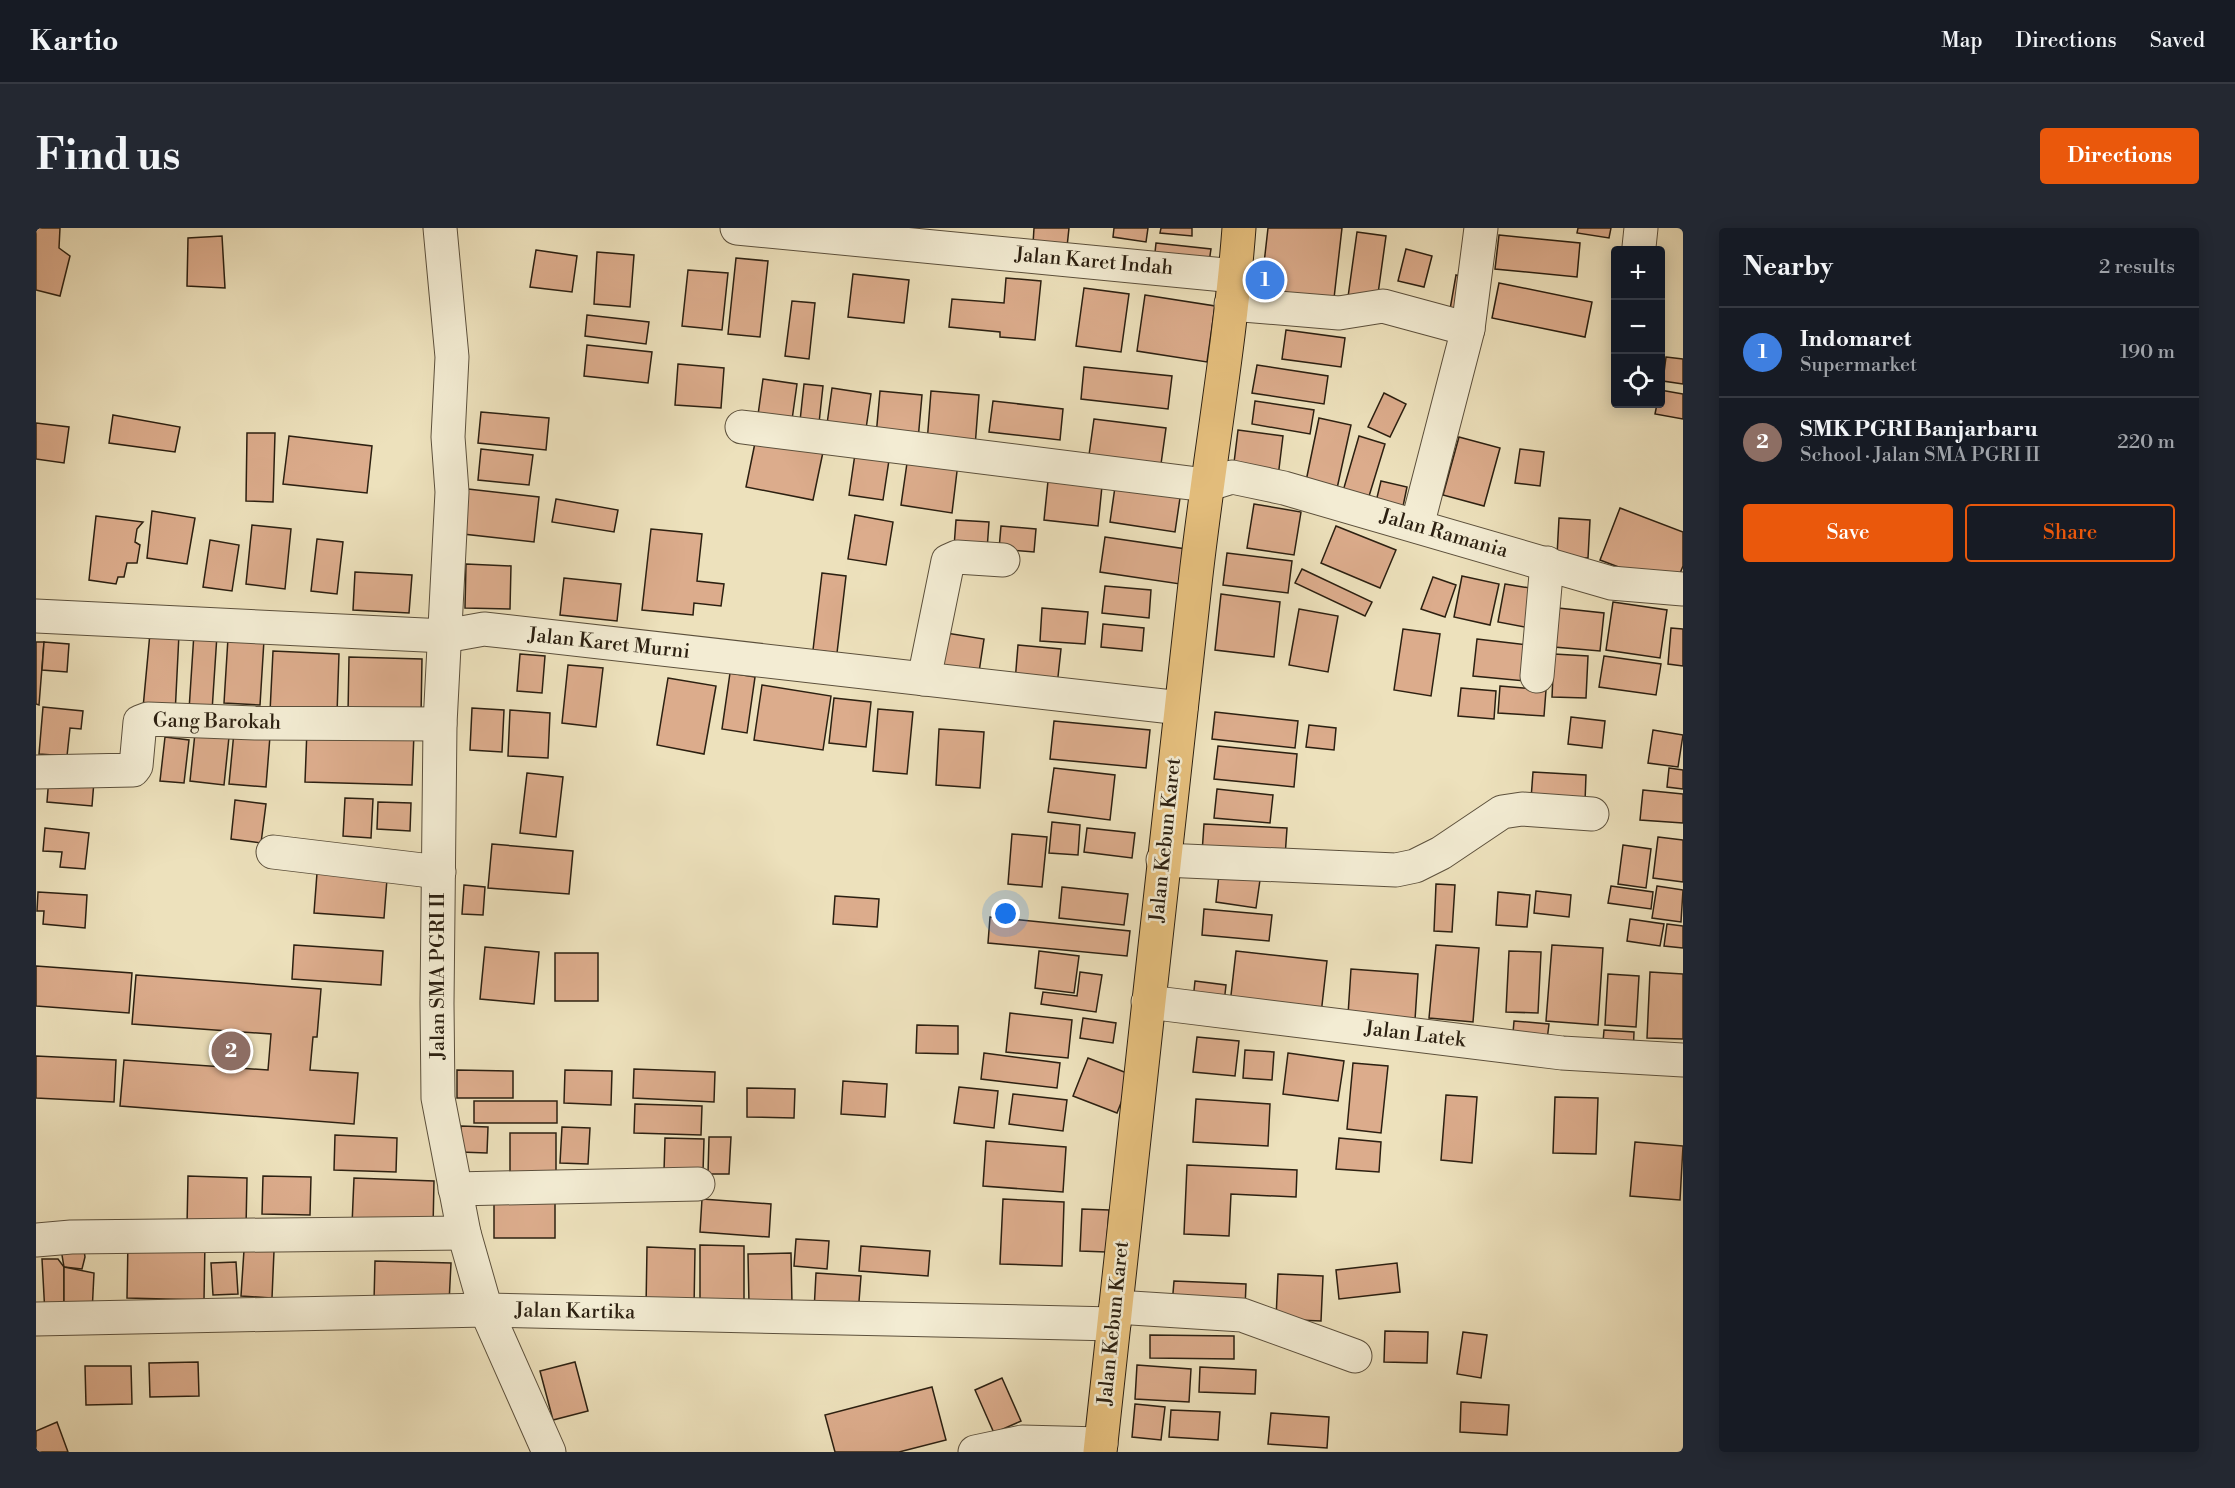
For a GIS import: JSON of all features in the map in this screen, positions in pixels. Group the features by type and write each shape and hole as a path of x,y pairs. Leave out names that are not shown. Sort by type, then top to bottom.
{"main road":[{"name":"Jalan Kebun Karet","path":"1100,1448 1163,860 1206,485 1233,290 1239,228"}],"street":[{"name":"Jalan SMA PGRI II","path":"440,228 452,357 448,437 452,492 440,724 436,1003 438,1098 464,1233 486,1310 549,1452"},
{"name":"Jalan Karet Indah","path":"737,228 1233,290 1339,313 1383,306 1468,329"},
{"path":"1417,526 1468,329 1481,228"},
{"path":"742,427 1206,485"},
{"name":"Jalan Ramania","path":"1206,485 1232,477 1257,481 1628,586 1683,589"},
{"path":"924,679 948,561 957,557 1003,560"},
{"path":"1537,676 1547,563"},
{"name":"Jalan Karet Murni","path":"36,616 444,636 484,629 1181,708"},
{"name":"Gang Barokah","path":"36,772 133,770 136,766 140,722 148,719 255,723 440,724"},
{"path":"1163,860 1396,870 1415,866 1441,853 1502,812 1522,809 1592,813"},
{"path":"273,852 439,872"},
{"name":"Jalan Latek","path":"1148,1002 1562,1053 1683,1060"},
{"path":"455,1189 698,1184"},
{"path":"36,1240 71,1237 464,1233"},
{"name":"Jalan Kartika","path":"36,1319 486,1310 1115,1315 1221,1311 1242,1315 1355,1356"},
{"path":"975,1452 1022,1442 1100,1448"}],"building":[{"path":"36,228 60,228 59,248 70,256 60,296 36,290"},
{"path":"1034,228 1069,228 1067,247 1033,244"},
{"path":"1114,228 1148,228 1146,242 1113,237"},
{"path":"1161,228 1192,228 1192,236 1160,233"},
{"path":"1268,228 1342,228 1333,307 1260,299"},
{"path":"1578,228 1611,228 1609,238 1577,233"},
{"path":"1357,232 1386,236 1377,301 1348,297"},
{"path":"1499,235 1580,243 1577,277 1495,269"},
{"path":"222,236 225,288 187,286 188,238"},
{"path":"1156,243 1211,249 1208,269 1154,262"},
{"path":"1406,249 1432,256 1424,287 1398,281"},
{"path":"536,250 577,256 572,292 530,287"},
{"path":"597,252 634,255 630,307 594,304"},
{"path":"736,258 768,261 760,337 728,334"},
{"path":"688,270 728,273 722,330 682,326"},
{"path":"853,274 909,280 904,323 848,317"},
{"path":"1456,275 1470,278 1464,317 1449,315"},
{"path":"1006,278 1041,281 1035,340 1000,337 1000,332 949,327 952,299 1004,303"},
{"path":"1499,283 1592,302 1585,337 1492,318"},
{"path":"1084,288 1129,294 1121,352 1076,346"},
{"path":"1145,295 1215,306 1207,362 1137,351"},
{"path":"792,301 815,303 809,359 785,356"},
{"path":"587,315 649,322 646,344 585,336"},
{"path":"1286,330 1345,338 1341,367 1282,359"},
{"path":"587,345 652,352 648,383 584,376"},
{"path":"1666,357 1683,359 1683,384 1665,381"},
{"path":"678,364 724,368 721,408 675,405"},
{"path":"1257,365 1328,376 1324,404 1252,393"},
{"path":"1084,367 1172,376 1168,409 1081,399"},
{"path":"763,379 797,384 791,427 757,422"},
{"path":"804,384 823,386 819,423 800,421"},
{"path":"832,388 871,394 866,429 827,424"},
{"path":"880,391 922,395 918,440 876,436"},
{"path":"931,391 979,395 975,447 927,443"},
{"path":"1665,391 1683,394 1683,419 1655,414 1656,408 1665,408"},
{"path":"1384,393 1406,404 1390,437 1368,427"},
{"path":"993,401 1063,409 1060,440 989,432"},
{"path":"1255,401 1314,410 1310,434 1252,424"},
{"path":"481,412 549,418 546,450 478,443"},
{"path":"113,415 180,427 175,452 109,443"},
{"path":"1319,418 1351,425 1336,493 1305,486"},
{"path":"1094,419 1166,428 1161,464 1089,455"},
{"path":"36,423 69,427 64,463 36,459"},
{"path":"1238,430 1283,436 1278,477 1233,471"},
{"path":"247,433 275,433 273,502 246,501"},
{"path":"289,436 372,446 367,493 283,484"},
{"path":"1359,436 1385,444 1366,506 1341,498"},
{"path":"1459,437 1500,448 1484,506 1443,495"},
{"path":"756,438 823,452 813,500 746,487"},
{"path":"481,449 533,455 529,485 478,480"},
{"path":"1520,449 1544,452 1540,486 1515,483"},
{"path":"855,454 889,460 883,500 849,495"},
{"path":"908,456 958,463 952,513 901,505"},
{"path":"1116,480 1181,491 1175,532 1110,522"},
{"path":"1048,481 1102,486 1098,526 1044,520"},
{"path":"1381,481 1407,487 1401,516 1374,510"},
{"path":"468,489 539,497 534,542 463,534"},
{"path":"556,499 618,510 614,532 552,522"},
{"path":"1254,504 1301,512 1294,555 1247,548"},
{"path":"1620,508 1683,532 1683,566 1674,588 1600,560"},
{"path":"152,511 195,518 187,564 147,558"},
{"path":"855,515 893,522 886,565 848,559"},
{"path":"96,516 143,522 137,529 135,542 140,545 137,563 127,563 124,577 118,577 116,584 89,580"},
{"path":"1559,518 1590,520 1588,558 1557,556"},
{"path":"956,520 989,522 987,550 954,547"},
{"path":"252,525 291,529 285,589 246,584"},
{"path":"1001,526 1036,529 1034,552 999,549"},
{"path":"1336,526 1396,550 1380,588 1321,563"},
{"path":"651,529 702,534 697,581 724,584 721,606 694,603 693,615 642,610"},
{"path":"1105,537 1186,549 1180,584 1100,572"},
{"path":"317,539 343,542 337,594 311,591"},
{"path":"210,540 239,545 232,591 203,587"},
{"path":"1227,553 1292,561 1288,593 1223,585"},
{"path":"466,564 511,566 510,609 465,608"},
{"path":"1302,569 1372,602 1365,616 1295,583"},
{"path":"355,572 412,575 409,613 353,610"},
{"path":"822,573 846,576 837,653 813,650"},
{"path":"1462,576 1499,584 1490,625 1454,617"},
{"path":"1433,577 1456,585 1445,617 1421,609"},
{"path":"564,578 621,584 617,621 560,615"},
{"path":"1505,584 1542,590 1535,629 1498,622"},
{"path":"1105,586 1151,590 1149,618 1102,613"},
{"path":"1221,594 1280,602 1274,657 1215,650"},
{"path":"1613,602 1667,610 1660,658 1606,650"},
{"path":"1042,608 1088,612 1085,644 1040,641"},
{"path":"1558,608 1604,613 1600,651 1554,647"},
{"path":"1299,609 1338,616 1328,672 1289,665"},
{"path":"1103,624 1144,628 1142,651 1101,647"},
{"path":"1671,628 1683,629 1683,666 1668,664"},
{"path":"1403,629 1440,634 1431,696 1394,690"},
{"path":"940,632 984,639 979,672 935,665"},
{"path":"150,633 179,634 175,715 143,708"},
{"path":"194,633 217,635 212,711 189,710"},
{"path":"228,638 264,640 260,705 224,703"},
{"path":"1477,639 1529,645 1525,681 1473,676"},
{"path":"36,642 44,642 39,705 36,704"},
{"path":"44,642 69,644 67,672 42,670"},
{"path":"1018,645 1061,649 1057,686 1015,682"},
{"path":"273,651 339,654 337,714 270,712"},
{"path":"520,654 545,656 542,693 517,691"},
{"path":"1554,654 1588,656 1586,698 1552,697"},
{"path":"1604,656 1661,664 1656,695 1599,687"},
{"path":"349,657 422,659 421,716 348,714"},
{"path":"568,665 603,668 596,727 562,723"},
{"path":"730,673 755,677 747,733 722,729"},
{"path":"668,678 716,686 704,754 657,745"},
{"path":"762,685 831,696 823,750 754,740"},
{"path":"1500,686 1546,690 1544,716 1498,713"},
{"path":"1461,688 1496,691 1494,719 1458,716"},
{"path":"834,698 871,702 866,747 829,743"},
{"path":"43,707 83,711 81,729 70,728 67,756 39,754"},
{"path":"472,708 504,710 502,752 470,750"},
{"path":"878,709 913,712 907,774 873,771"},
{"path":"510,710 550,713 548,758 508,756"},
{"path":"1215,712 1298,721 1295,748 1212,739"},
{"path":"1571,717 1605,721 1602,748 1568,744"},
{"path":"1054,721 1150,730 1146,768 1050,759"},
{"path":"1309,725 1336,728 1334,750 1306,747"},
{"path":"307,729 414,733 412,785 305,782"},
{"path":"939,729 984,732 980,788 936,785"},
{"path":"1653,730 1683,735 1678,767 1648,763"},
{"path":"234,732 270,736 266,787 229,784"},
{"path":"195,733 229,737 224,785 190,781"},
{"path":"165,737 189,740 184,783 160,781"},
{"path":"1218,746 1297,754 1294,787 1214,779"},
{"path":"1054,768 1115,775 1110,820 1048,812"},
{"path":"1669,768 1683,770 1683,789 1667,787"},
{"path":"1533,772 1586,775 1585,802 1531,799"},
{"path":"527,773 563,777 556,837 520,833"},
{"path":"49,777 94,781 92,806 47,802"},
{"path":"1217,789 1273,795 1270,823 1214,818"},
{"path":"1643,790 1683,794 1683,823 1640,820"},
{"path":"345,798 373,799 371,838 343,836"},
{"path":"235,800 266,804 261,843 231,839"},
{"path":"378,802 411,803 410,831 377,829"},
{"path":"1052,822 1080,825 1078,855 1049,853"},
{"path":"1204,824 1287,828 1285,857 1202,853"},
{"path":"45,828 89,833 85,869 60,867 62,852 43,851"},
{"path":"1087,828 1135,833 1132,858 1084,852"},
{"path":"1012,834 1047,837 1042,887 1008,884"},
{"path":"1658,837 1683,840 1683,882 1653,878"},
{"path":"492,844 573,851 569,894 488,888"},
{"path":"1623,845 1651,849 1646,888 1618,884"},
{"path":"317,873 387,879 384,918 314,913"},
{"path":"1219,874 1260,880 1256,908 1216,902"},
{"path":"1436,884 1455,885 1452,932 1434,931"},
{"path":"464,885 485,887 483,915 462,914"},
{"path":"1611,886 1653,892 1651,909 1608,903"},
{"path":"1657,886 1683,890 1681,922 1652,918"},
{"path":"1062,887 1128,894 1124,925 1059,918"},
{"path":"1536,891 1571,895 1569,917 1534,913"},
{"path":"38,892 87,895 85,928 43,924 44,911 37,911"},
{"path":"1498,892 1530,895 1527,927 1496,925"},
{"path":"835,896 879,899 877,927 833,924"},
{"path":"1204,909 1272,915 1269,941 1202,935"},
{"path":"990,917 1130,931 1127,956 988,943"},
{"path":"1630,919 1664,924 1660,946 1627,941"},
{"path":"1667,924 1683,926 1683,948 1664,946"},
{"path":"294,945 383,951 381,985 292,979"},
{"path":"1436,945 1479,948 1473,1022 1429,1018"},
{"path":"1552,945 1603,948 1598,1025 1546,1021"},
{"path":"485,947 539,952 534,1004 480,999"},
{"path":"1039,951 1079,956 1074,993 1035,988"},
{"path":"1236,951 1327,961 1321,1014 1230,1004"},
{"path":"1509,951 1541,952 1538,1013 1506,1012"},
{"path":"555,953 598,953 598,1001 555,1001"},
{"path":"36,966 132,973 129,1013 36,1006"},
{"path":"1351,969 1418,974 1415,1020 1348,1015"},
{"path":"1080,972 1102,975 1096,1012 1041,1004 1043,992 1077,996"},
{"path":"1650,972 1683,974 1683,1039 1647,1038"},
{"path":"1608,974 1639,976 1636,1027 1605,1025"},
{"path":"136,975 321,989 317,1037 313,1037 310,1070 358,1073 354,1124 120,1106 124,1060 268,1070 271,1034 132,1024"},
{"path":"1195,981 1226,985 1224,1003 1193,1000"},
{"path":"1010,1013 1072,1020 1068,1058 1006,1052"},
{"path":"1083,1018 1116,1023 1113,1043 1080,1038"},
{"path":"1514,1021 1549,1024 1546,1048 1512,1045"},
{"path":"917,1025 958,1026 958,1054 916,1053"},
{"path":"1604,1030 1634,1032 1633,1057 1602,1054"},
{"path":"1197,1037 1239,1041 1235,1076 1193,1072"},
{"path":"1245,1050 1274,1052 1272,1080 1243,1078"},
{"path":"984,1053 1060,1063 1057,1088 981,1079"},
{"path":"1288,1053 1344,1061 1338,1101 1283,1094"},
{"path":"36,1056 116,1060 114,1102 36,1098"},
{"path":"1088,1058 1132,1075 1117,1113 1073,1096"},
{"path":"1353,1063 1388,1066 1381,1133 1347,1129"},
{"path":"634,1069 715,1072 714,1102 633,1098"},
{"path":"457,1070 513,1071 513,1098 457,1098"},
{"path":"565,1070 612,1071 611,1105 564,1103"},
{"path":"843,1081 887,1084 885,1117 841,1114"},
{"path":"959,1087 998,1091 994,1128 954,1123"},
{"path":"747,1088 795,1089 794,1118 747,1117"},
{"path":"1013,1094 1067,1100 1063,1131 1009,1124"},
{"path":"1446,1095 1477,1097 1472,1163 1441,1160"},
{"path":"1555,1097 1598,1098 1596,1154 1553,1153"},
{"path":"1196,1099 1270,1104 1268,1146 1193,1142"},
{"path":"474,1101 557,1101 557,1123 474,1123"},
{"path":"635,1104 702,1106 701,1135 634,1133"},
{"path":"461,1126 488,1127 487,1153 460,1152"},
{"path":"562,1127 590,1128 588,1164 560,1163"},
{"path":"510,1133 556,1133 556,1173 510,1173"},
{"path":"335,1135 397,1138 396,1172 334,1170"},
{"path":"709,1137 731,1137 729,1174 708,1174"},
{"path":"665,1138 704,1139 703,1172 664,1171"},
{"path":"1339,1138 1381,1142 1379,1172 1336,1169"},
{"path":"986,1141 1066,1147 1063,1192 983,1186"},
{"path":"1635,1142 1683,1146 1680,1200 1630,1196"},
{"path":"1187,1165 1297,1170 1296,1197 1231,1194 1229,1236 1184,1234"},
{"path":"188,1176 247,1178 246,1228 187,1226"},
{"path":"263,1176 311,1177 310,1215 262,1214"},
{"path":"354,1178 434,1181 433,1228 352,1225"},
{"path":"494,1192 555,1192 555,1238 494,1238"},
{"path":"702,1199 771,1204 769,1237 700,1232"},
{"path":"1003,1199 1064,1202 1062,1266 1000,1264"},
{"path":"1082,1209 1109,1210 1106,1252 1080,1251"},
{"path":"128,1239 205,1241 204,1300 127,1298"},
{"path":"796,1239 829,1241 827,1269 794,1266"},
{"path":"83,1243 85,1257 82,1269 64,1267 61,1249"},
{"path":"700,1245 744,1246 744,1305 700,1305"},
{"path":"861,1246 930,1251 928,1276 859,1271"},
{"path":"647,1247 695,1249 694,1309 646,1308"},
{"path":"244,1250 274,1251 272,1298 241,1296"},
{"path":"791,1253 792,1304 749,1304 748,1254"},
{"path":"42,1259 58,1259 64,1267 64,1313 45,1314"},
{"path":"375,1261 451,1263 449,1303 374,1301"},
{"path":"236,1262 238,1294 213,1295 211,1263"},
{"path":"1397,1263 1400,1292 1339,1299 1336,1270"},
{"path":"64,1267 94,1273 92,1313 64,1313"},
{"path":"816,1273 861,1276 858,1314 814,1311"},
{"path":"1278,1274 1323,1276 1321,1321 1276,1319"},
{"path":"1174,1281 1246,1284 1245,1308 1172,1305"},
{"path":"1385,1331 1428,1332 1427,1363 1384,1362"},
{"path":"1463,1332 1487,1335 1481,1378 1457,1374"},
{"path":"1150,1335 1234,1336 1234,1359 1150,1358"},
{"path":"198,1362 199,1396 150,1397 149,1363"},
{"path":"575,1362 588,1411 553,1420 540,1371"},
{"path":"1137,1365 1191,1369 1189,1402 1135,1399"},
{"path":"85,1366 131,1366 132,1404 86,1405"},
{"path":"1200,1367 1256,1370 1255,1394 1199,1392"},
{"path":"1002,1378 1021,1421 994,1433 975,1390"},
{"path":"932,1387 946,1440 899,1452 835,1452 825,1415"},
{"path":"1461,1402 1509,1405 1507,1435 1460,1432"},
{"path":"1135,1404 1165,1407 1161,1440 1132,1437"},
{"path":"1171,1410 1220,1412 1218,1440 1169,1437"},
{"path":"1271,1413 1329,1417 1327,1448 1268,1444"},
{"path":"57,1422 68,1452 36,1452 36,1431"}],"place":[{"name":"Indomaret","path":"1265,280"},
{"name":"SMK PGRI Banjarbaru","path":"231,1051"}]}
